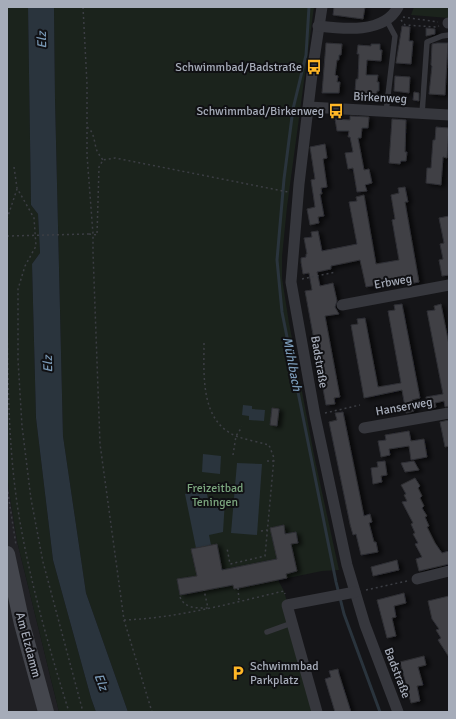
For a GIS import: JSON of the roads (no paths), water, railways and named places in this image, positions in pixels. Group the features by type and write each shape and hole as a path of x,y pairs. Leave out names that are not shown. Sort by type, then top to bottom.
{"street":[{"name":"Badstraße","path":"322,7 318,26 299,184 291,282 315,416 347,565 350,592 398,712"},
{"path":"318,26 334,28 371,27 393,13"},
{"name":"Birkenweg","path":"309,107 449,115"},
{"name":"Erbweg","path":"342,305 449,285"},
{"name":"Hanserweg","path":"364,428 449,413"},
{"name":"Am Elzdamm","path":"7,554 22,624 46,712"},
{"path":"417,579 449,571"},
{"path":"317,712 287,605 350,592"}],"lane":[{"path":"386,112 395,36 393,13"},
{"path":"422,114 427,42 449,35"},
{"path":"267,632 292,623"}],"water":[{"name":"Elz","path":"28,7 54,7 63,436 86,593 128,712 96,712 53,560 36,418 32,264 40,253 38,214 31,205"},
{"path":"243,405 252,406 252,409 265,410 264,421 249,420 249,416 242,415"},
{"path":"203,454 221,456 220,474 202,472"},
{"path":"237,463 262,464 257,535 231,533"},
{"path":"206,489 208,499 225,500 223,532 209,535 211,545 196,548 185,494"}],"waterway":[{"name":"Mühlbach","path":"309,7 306,55 293,109 284,179 277,260 282,312 336,582 344,614 380,712"}],"place":[{"name":"Schwimmbad/Badstraße","path":"314,67"},
{"name":"Schwimmbad/Birkenweg","path":"336,111"},
{"name":"Schwimmbad Parkplatz","path":"238,673"}],"park label":[{"name":"Freizeitbad Teningen","path":"215,495"}]}
